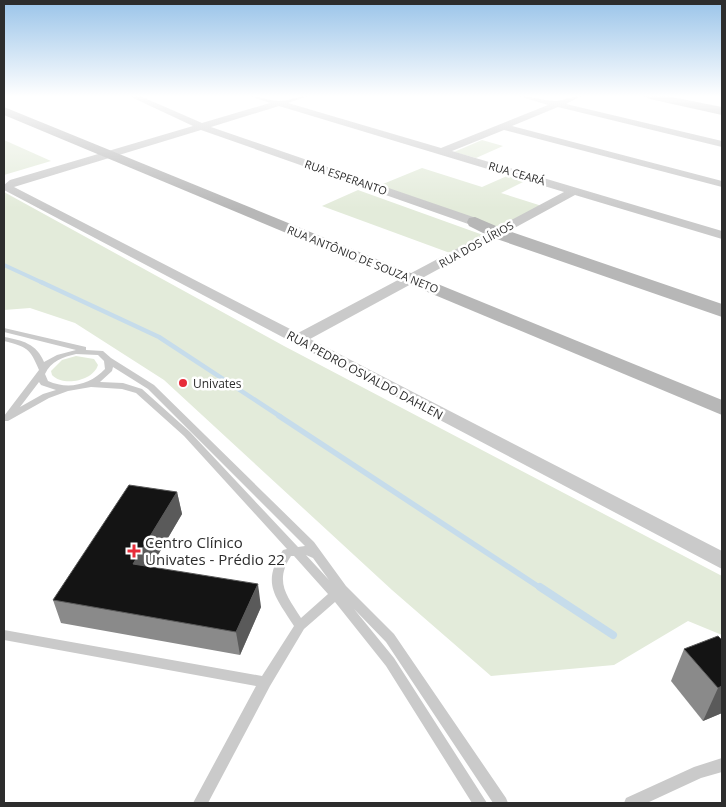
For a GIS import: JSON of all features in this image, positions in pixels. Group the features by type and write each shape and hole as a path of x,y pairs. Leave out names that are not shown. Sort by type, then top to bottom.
{"street":[{"name":"RUA ANTÔNIO DE SOUZA NETO","path":"59,134 722,408"},
{"path":"108,154 180,134"},
{"name":"RUA ESPERANTO","path":"222,134 631,276 722,311"},
{"name":"RUA CEARÁ","path":"383,134 722,235"},
{"path":"444,151 487,134"},
{"path":"529,134 722,184"},
{"path":"680,134 722,144"},
{"name":"RUA PEDRO OSVALDO DAHLEN","path":"108,154 14,182 8,185 8,188 722,561"},
{"name":"RUA DOS LÍRIOS","path":"297,340 576,190"},
{"name":"RUA ESPERANTO","path":"631,276 722,303"}],"lane":[{"path":"4,330 92,352 108,360 151,387 196,429 319,555 339,592 390,662 480,803"},
{"path":"4,339 33,349 39,355 44,383 66,389"},
{"path":"4,420 41,372 59,356 76,352 92,352"},
{"path":"90,384 109,369 108,360"},
{"path":"4,420 46,396 66,389 90,384 123,386 139,391 187,434 293,550 390,638 501,803"},
{"path":"300,626 282,599 275,578 280,563 287,553 293,550 304,550 319,555"},
{"path":"200,803 265,682 300,626 324,603 339,592"},
{"path":"4,635 265,682"},
{"path":"631,803 699,772 722,765"}],"green space":[{"path":"4,140 51,161 4,175"},
{"path":"482,140 503,146 476,158 454,152"},
{"path":"422,168 482,187 507,176 525,181 501,193 542,206 500,228 378,186"},
{"path":"358,190 483,235 450,253 322,206"},
{"path":"4,192 284,346 722,576 722,635 688,621 614,665 491,676 392,590 164,380 75,323 30,308 4,310"},
{"path":"76,356 94,359 98,365 95,371 77,381 63,381 52,375 51,371 62,360"}],"building":[{"path":"129,485 177,492 133,564 258,584 236,632 53,600"},
{"path":"718,636 722,640 722,686 718,688 684,649"}],"waterway":[{"path":"4,265 43,283"},
{"path":"41,282 159,337 281,417"},
{"path":"279,416 542,589"},
{"path":"540,587 613,635"}],"place":[{"name":"Univates","path":"183,383"},
{"name":"Centro Clínico Univates - Prédio 22","path":"134,551"}]}
